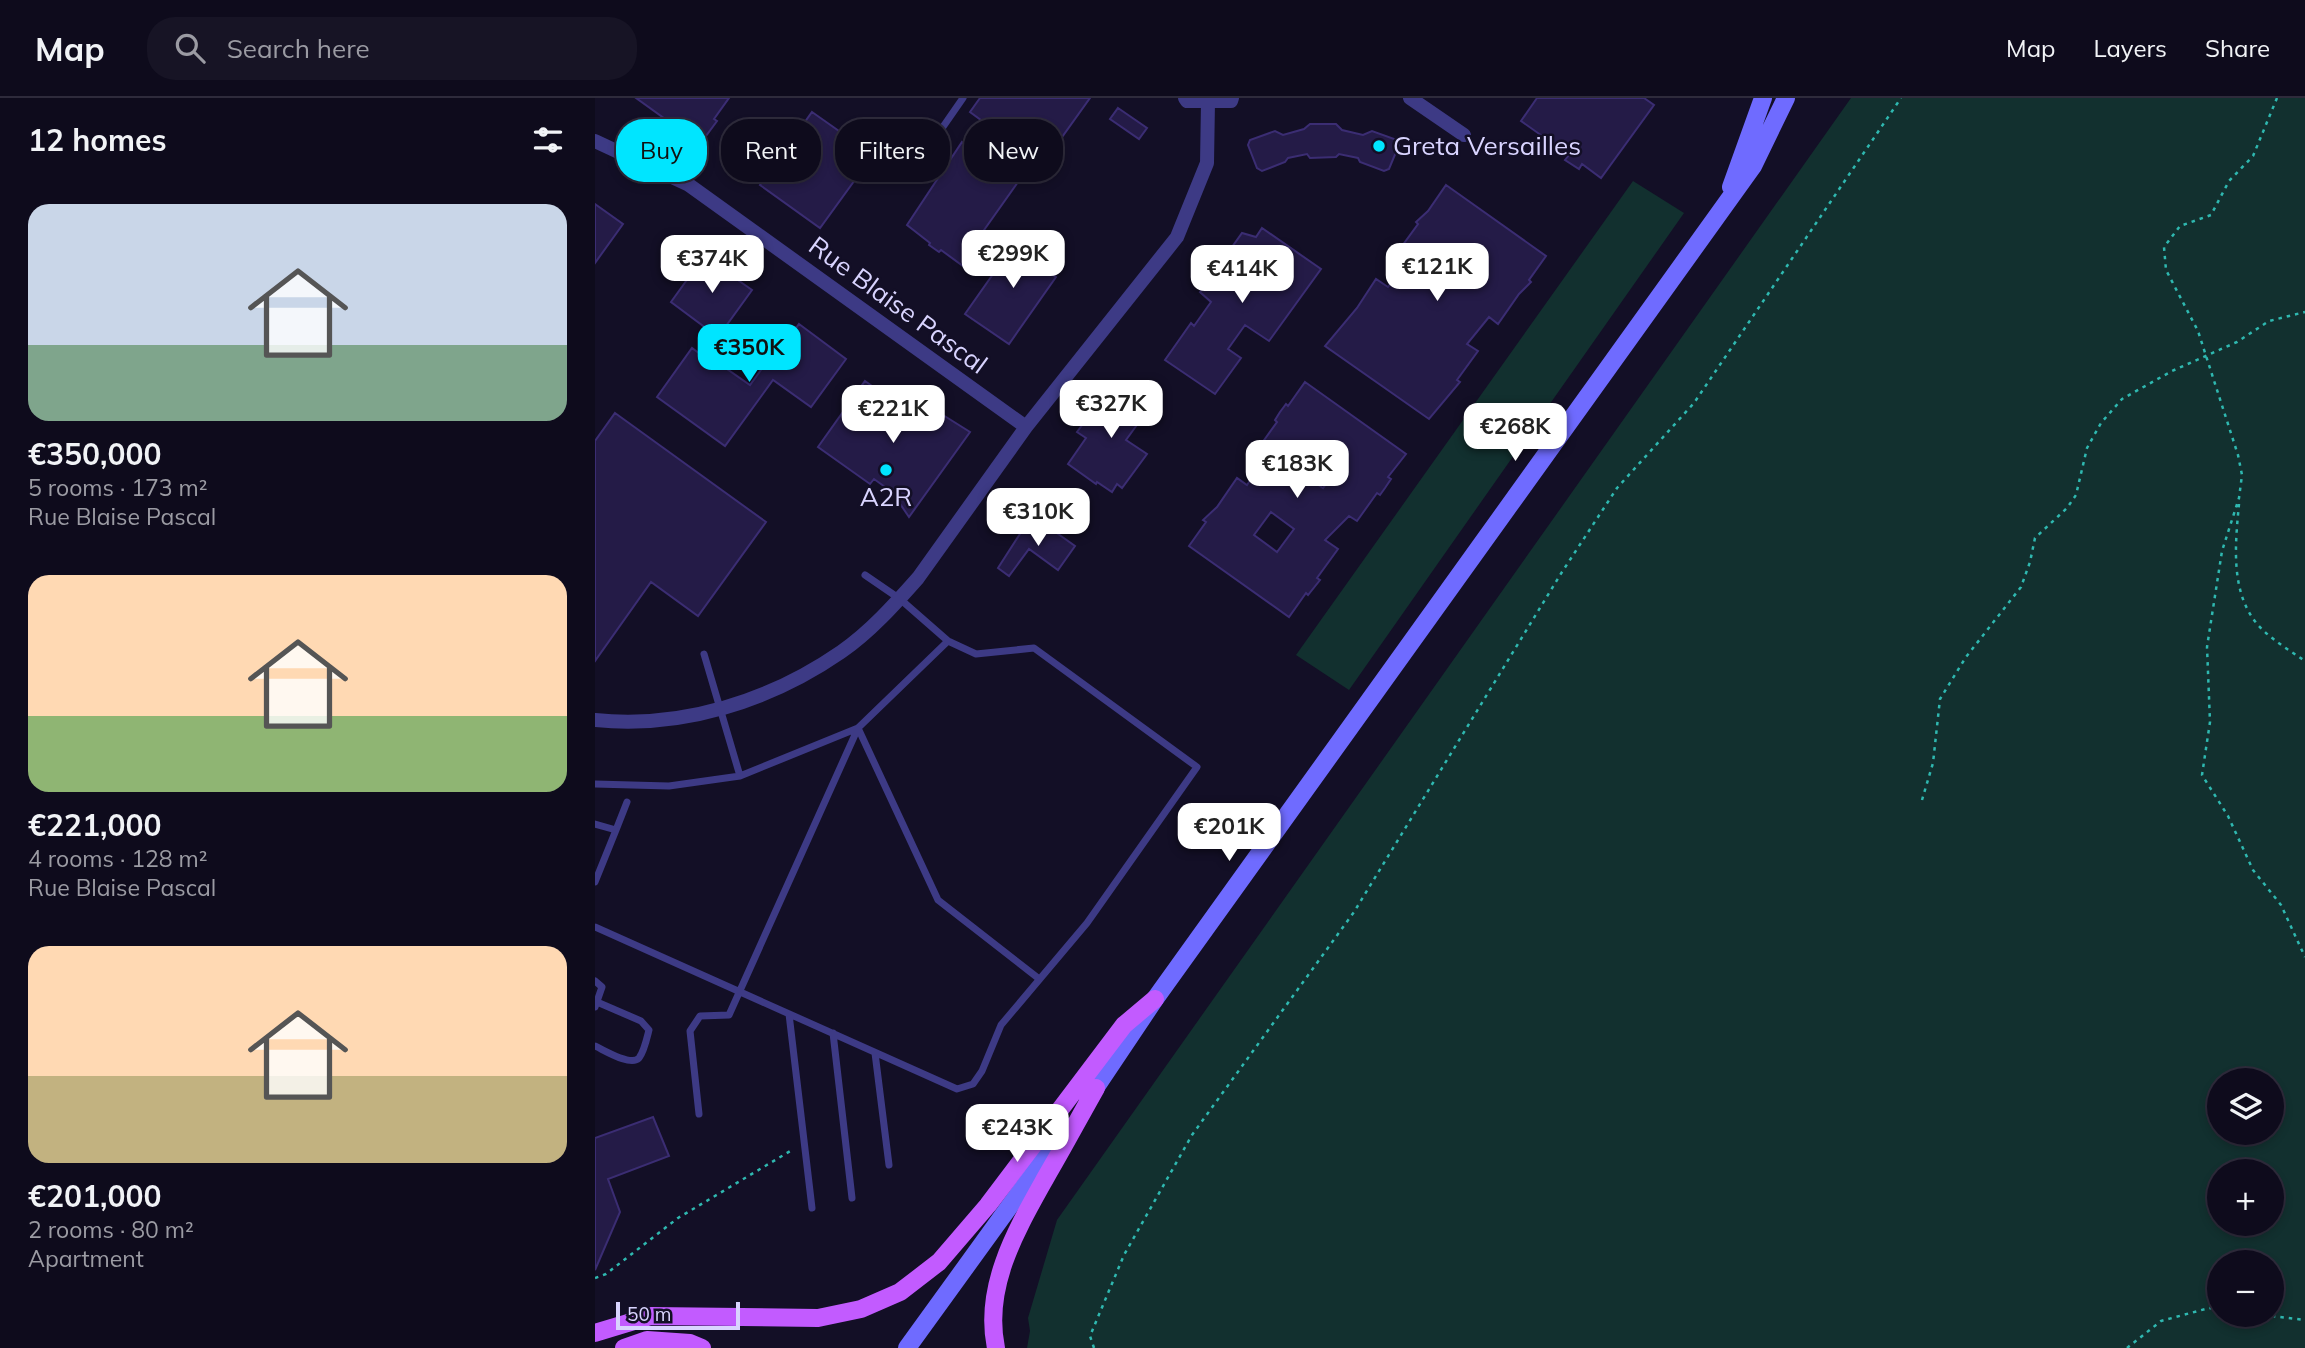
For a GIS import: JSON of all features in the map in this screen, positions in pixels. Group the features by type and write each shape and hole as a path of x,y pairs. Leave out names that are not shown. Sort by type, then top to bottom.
{"main road":[{"path":"1727,200 1763,98"},
{"path":"907,1348 1753,166 1786,98"},
{"path":"595,1333 651,1315 818,1318 861,1309 900,1292 939,1262 988,1205 1123,1025 1155,999"},
{"path":"996,1348 992,1319 1007,1252 1095,1088"},
{"path":"624,1348 647,1340 690,1343 702,1348"}],"street":[{"path":"1185,98 1187,101 1208,102 1231,101 1232,98"},
{"path":"1411,98 1464,135"},
{"path":"595,720 653,722 698,715 745,702 796,679 843,651 900,599 918,578 1026,427 1177,237 1207,163 1208,102"},
{"name":"Rue Blaise Pascal","path":"595,141 689,185 1026,427"}],"lane":[{"path":"948,119 963,98"},
{"path":"595,927 957,1089 973,1084 982,1071 1001,1025 1087,923 1197,766 1034,648 976,654 948,641 900,599 865,575"},
{"path":"699,1114 690,1031 700,1016 729,1015 859,728 948,641"},
{"path":"704,654 740,776"},
{"path":"595,784 669,786 740,776 859,728"},
{"path":"859,728 938,901 1038,978"},
{"path":"595,882 627,802"},
{"path":"595,824 616,830"},
{"path":"595,981 602,987 596,1005 641,1021 649,1030 639,1057 634,1061 627,1061 595,1046"},
{"path":"789,1014 812,1208"},
{"path":"833,1033 852,1199"},
{"path":"876,1053 889,1165"}],"path":[{"path":"1094,1348 1090,1336 1124,1255 1192,1135 1354,912 1562,572 1617,488 1694,403 1901,98"},
{"path":"2277,98 2253,156 2228,181 2211,215 2180,226 2164,247 2166,270 2198,331 2238,455 2242,475 2234,550 2239,586 2249,614 2265,633 2305,661"},
{"path":"1922,800 1933,763 1940,699 1966,657 2021,587 2035,538 2067,508 2076,495 2087,448 2101,423 2122,399 2172,371 2237,342 2269,321 2305,312"},
{"path":"2239,498 2222,551 2207,647 2210,722 2202,775 2228,816 2253,870 2281,905 2305,957"},
{"path":"595,1278 606,1274 678,1218 804,1143"},
{"path":"2127,1348 2161,1321 2207,1308"},
{"path":"2284,1317 2305,1320"}],"green space":[{"path":"1851,98 2305,98 2305,1348 1027,1348 1030,1331 1028,1318 1057,1220"},
{"path":"1633,181 1684,213 1349,690 1296,655"}],"building":[{"path":"636,98 729,98 707,135 707,119 665,119"},
{"path":"980,98 1090,98 1063,136 1063,119 980,119 970,112"},
{"path":"1537,98 1644,98 1654,105 1601,178 1582,164 1579,169 1565,160 1569,155 1521,121"},
{"path":"1118,108 1147,128 1139,139 1110,119"},
{"path":"812,112 835,128 835,182 853,182 820,228 760,185 762,182 821,182 821,119 807,119"},
{"name":"Greta Versailles","path":"1310,124 1336,124 1342,130 1363,135 1372,131 1397,140 1399,145 1389,169 1384,171 1360,162 1358,158 1339,154 1336,157 1310,158 1307,154 1288,158 1285,162 1262,171 1257,168 1248,145 1250,140 1275,131 1283,135 1304,129"},
{"path":"962,142 964,182 1018,182 977,240 980,242 963,266 929,245 930,243 907,225 935,182 950,182 950,160"},
{"path":"1446,185 1546,256 1529,280 1531,282 1498,324 1489,317 1467,344 1478,351 1457,380 1460,382 1429,419 1325,346 1357,308 1376,279 1388,287 1408,260 1397,253 1418,224 1416,222 1428,211"},
{"path":"595,204 623,224 595,263"},
{"path":"1262,228 1321,269 1269,341 1245,325 1228,349 1241,358 1215,394 1165,360 1191,323 1194,326 1211,302 1200,292 1242,233 1256,237"},
{"path":"1041,234 1053,242 1037,264 1056,277 1009,344 965,314 1017,240 1031,249"},
{"path":"707,252 752,290 718,337 671,302"},
{"path":"799,324 846,359 811,407 773,380 725,446 657,397 692,348 750,385"},
{"path":"865,381 917,418 927,405 970,432 909,517 892,492 874,479 870,484 818,447"},
{"path":"1114,382 1150,407 1126,440 1147,454 1122,488 1117,484 1112,492 1068,464 1086,438 1077,432"},
{"path":"1305,382 1406,454 1388,477 1391,479 1380,495 1377,493 1357,521 1349,516 1325,540 1338,549 1317,578 1320,580 1308,595 1306,593 1289,617 1189,546 1206,522 1203,520 1217,507 1237,478 1247,485 1266,457 1257,450 1277,422 1275,420 1280,412 1286,404 1288,406","holes":["1317,449 1340,465 1323,488 1300,472","1271,512 1294,529 1277,552 1254,535"]},
{"path":"615,413 766,522 698,616 651,582 595,661 595,441"},
{"path":"1027,523 1039,531 1044,524 1075,546 1058,570 1029,549 1009,576 998,568"},
{"path":"653,1117 669,1156 608,1179 620,1212 595,1270 595,1138"}],"place":[{"name":"Greta Versailles","path":"1379,146"},
{"name":"A2R","path":"886,470"}]}
